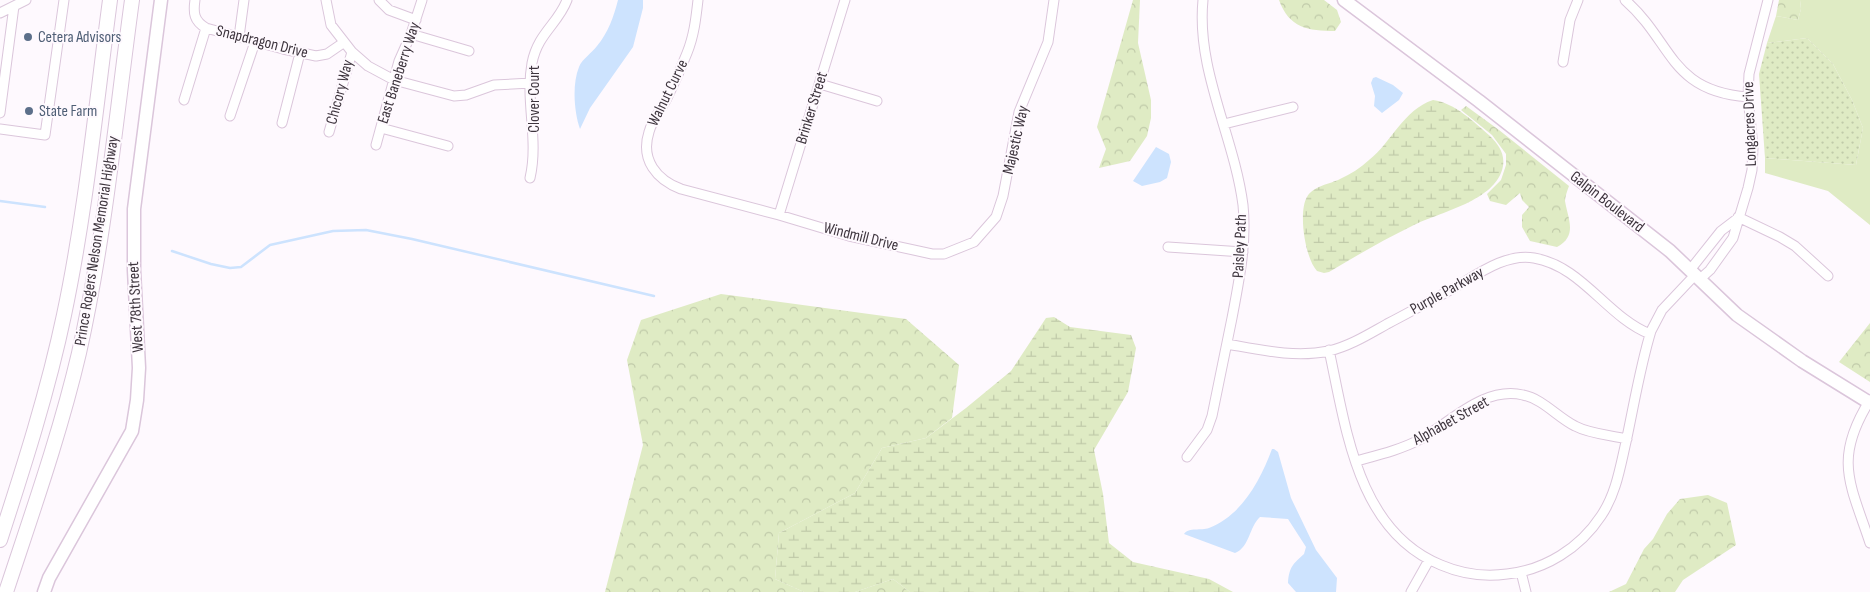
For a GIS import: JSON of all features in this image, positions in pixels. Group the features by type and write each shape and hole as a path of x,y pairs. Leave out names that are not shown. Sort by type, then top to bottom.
{"main road":[{"name":"Prince Rogers Nelson Memorial Highway","path":"0,540 40,414 64,315 78,237 110,0"},
{"name":"Prince Rogers Nelson Memorial Highway","path":"6,592 62,418 86,319 100,235 132,0"}],"street":[{"path":"0,14 26,0"},
{"path":"0,130 45,135 64,0"},
{"name":"West 78th Street","path":"44,592 49,578 132,431 137,400 139,368 134,270 134,209 161,0"},
{"path":"184,100 206,28 199,24 195,18 193,11 195,0"},
{"path":"239,37 244,0"},
{"path":"326,0 331,25 352,52 368,66 394,80 454,96 466,95 494,85 530,83"},
{"path":"379,0 389,10 416,20"},
{"name":"East Baneberry Way","path":"376,145 399,61 411,34 422,0"},
{"name":"Clover Court","path":"530,178 534,161 530,83 532,65 540,39 561,13 567,0"},
{"name":"Walnut Curve","path":"698,0 696,22 688,50 671,91 649,132 647,140 649,161 661,178 681,190 779,215"},
{"name":"Brinker Street","path":"779,215 845,0"},
{"name":"Majestic Way","path":"944,254 974,242 996,217 1003,196 1019,112 1048,42 1054,0"},
{"name":"Paisley Path","path":"1187,457 1207,430 1212,416 1241,271 1243,252 1244,222 1242,204 1204,45 1202,22 1204,0"},
{"name":"Galpin Boulevard","path":"1344,0 1486,106 1670,251 1738,315 1802,361 1870,402"},
{"path":"1563,62 1567,34 1578,0"},
{"path":"1625,0 1637,10 1677,66 1692,79 1708,89 1729,96 1748,97"},
{"name":"Longacres Drive","path":"1695,275 1710,270 1733,238 1748,188 1752,170 1753,146 1748,97 1749,74 1752,55 1768,0"},
{"path":"0,113 14,6"},
{"name":"Snapdragon Drive","path":"206,28 316,56 327,54 344,42"},
{"path":"411,34 469,51"},
{"path":"230,116 255,42"},
{"name":"Chicory Way","path":"329,132 352,52"},
{"path":"282,123 300,53"},
{"path":"820,84 877,101"},
{"path":"1224,124 1293,107"},
{"path":"381,128 448,146"},
{"name":"Windmill Drive","path":"779,215 849,236 932,254 944,254"},
{"path":"1330,350 1349,440 1372,501 1381,517 1402,541 1429,560 1450,569 1475,574 1503,575 1537,568 1554,559 1573,546 1590,530 1608,504 1614,490 1627,439 1650,334 1662,310 1695,275 1721,232 1738,218 1795,246 1828,276"},
{"path":"1168,247 1243,252"},
{"name":"Purple Parkway","path":"1227,344 1293,354 1330,350 1348,344 1372,332 1498,263 1527,257 1562,267 1627,322 1650,334"},
{"name":"Alphabet Street","path":"1356,461 1397,449 1420,439 1484,399 1518,390 1534,398 1564,420 1581,429 1627,439"},
{"path":"1870,402 1853,432 1848,463 1850,482 1870,543"},
{"path":"1411,592 1429,560"},
{"path":"1521,572 1526,592"}],"green space":[{"path":"1133,0 1140,0 1138,43 1151,100 1151,118 1147,136 1130,161 1099,168 1106,149 1097,127"},
{"path":"1279,0 1324,0 1337,10 1341,22 1335,31 1308,29 1288,17"},
{"path":"1779,0 1800,0 1801,9 1798,20 1776,16"},
{"path":"1800,0 1870,0 1870,225 1828,191 1765,173 1765,158 1856,165 1863,128 1852,100 1833,64 1807,38 1767,43 1776,16 1798,20 1801,9"},
{"path":"1807,38 1833,64 1852,100 1863,128 1856,165 1765,158 1759,74 1767,43"},
{"path":"1433,100 1449,105 1464,114 1496,142 1502,153 1503,161 1498,178 1479,197 1401,231 1329,272 1317,271 1309,256 1304,235 1303,213 1307,197 1313,190 1336,181 1362,166 1377,153 1414,111"},
{"path":"1466,106 1569,186 1565,201 1570,232 1568,238 1563,243 1557,247 1530,241 1522,227 1522,215 1529,207 1522,200 1520,193 1506,205 1490,201 1487,194 1501,180 1506,165 1506,154 1492,135 1461,110"},
{"path":"721,294 906,319 959,365 952,418 926,438 882,448 855,493 779,533 775,579 804,592 605,592 643,445 627,360 641,320"},
{"path":"1054,317 1070,327 1131,335 1136,348 1128,392 1094,450 1103,494 1109,543 1133,562 1209,579 1233,592 910,592 893,579 855,592 804,592 775,579 779,533 855,493 882,448 926,438 966,408 1011,371 1046,318"},
{"path":"1870,323 1870,382 1839,362"},
{"path":"1708,495 1727,503 1736,545 1683,580 1675,592 1609,592 1626,584 1644,549 1653,539 1667,514 1680,499"},
{"path":"893,579 910,592 855,592"}],"water":[{"path":"618,0 643,0 643,8 633,47 590,108 580,129 576,115 575,98 575,81 579,67 604,36"},
{"path":"1376,77 1393,85 1403,93 1399,100 1382,113 1374,106 1375,96 1371,83 1373,78"},
{"path":"1156,147 1169,154 1171,162 1167,178 1160,182 1142,186 1133,181"},
{"path":"1272,449 1278,452 1291,498 1316,550 1337,578 1336,592 1296,592 1288,583 1289,573 1294,563 1304,554 1306,547 1288,519 1260,517 1256,521 1247,542 1235,553 1184,534 1192,530 1209,528 1231,515 1255,485"}],"waterway":[{"path":"0,201 45,207"},
{"path":"172,251 211,264 230,268 241,267 270,245 333,231 366,230 412,239 654,296"}],"place":[{"name":"Cetera Advisors","path":"28,37"},
{"name":"State Farm","path":"29,111"}]}
